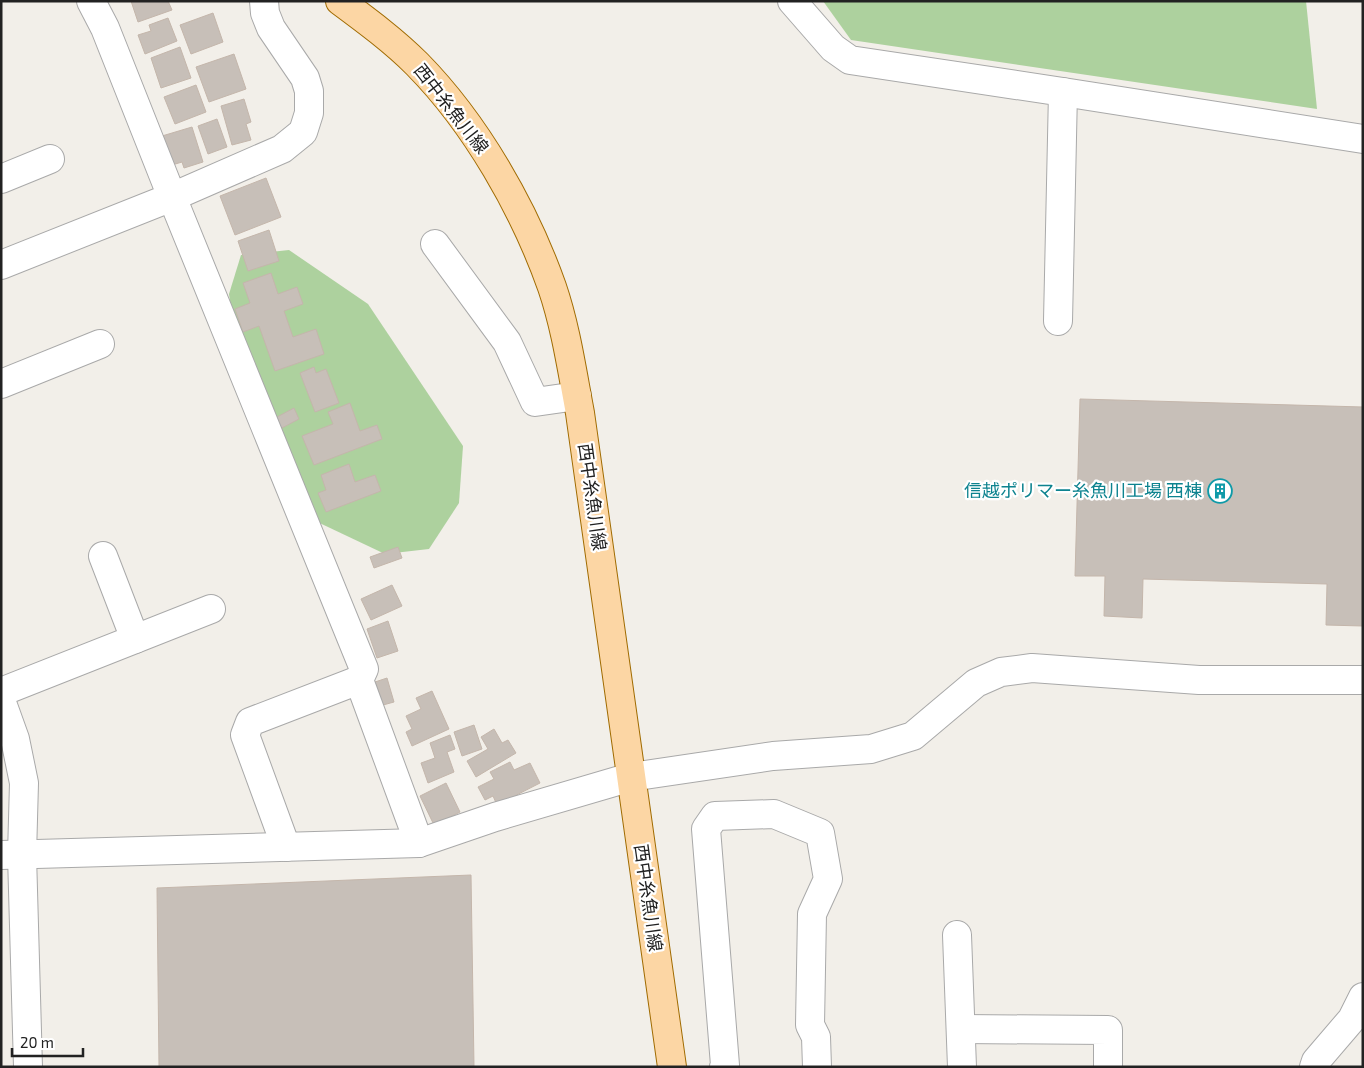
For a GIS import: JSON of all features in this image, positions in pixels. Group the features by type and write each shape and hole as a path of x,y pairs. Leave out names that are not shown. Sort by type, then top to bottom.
{"main road":[{"name":"西中糸魚川線","path":"340,1 374,26 417,64 455,108 489,157 516,204 536,246 552,288 565,333 577,396 672,1067"}],"street":[{"path":"92,1 105,28 364,669 359,680 250,722 245,735 286,847"},
{"path":"1,264 172,197 282,149 303,132 310,113 309,91 305,78 271,28 265,13 264,1"},
{"path":"792,1 833,48 850,60 1363,139"},
{"path":"1058,321 1063,92"},
{"path":"1,178 50,159"},
{"path":"435,244 507,342 535,402 577,396"},
{"path":"1,384 100,344"},
{"path":"103,556 135,639"},
{"path":"1,692 211,609"},
{"path":"12,855 419,843 495,817 631,777 773,756 871,749 913,736 976,683 1001,672 1032,668 1199,680 1363,680"},
{"path":"359,680 419,843"},
{"path":"1,700 15,740 24,783 12,855 28,1067"},
{"path":"724,1067 706,829 715,816 774,814 820,833 828,879 812,914 810,1025 816,1037 817,1067"},
{"path":"956,934 962,1067"},
{"path":"1314,1067 1316,1061 1352,1019 1363,997"},
{"path":"961,1029 1108,1030 1108,1067"}],"green space":[{"path":"823,1 1306,1 1317,109 851,40"},
{"path":"289,250 368,304 463,446 459,503 429,549 385,554 309,518 235,338 229,294 241,255"}],"building":[{"path":"131,1 168,1 172,10 138,22"},
{"path":"213,13 223,42 191,54 180,25"},
{"path":"168,18 177,41 145,54 138,35 151,31 149,25"},
{"path":"180,47 191,78 161,88 151,58"},
{"path":"234,54 246,89 209,102 196,67"},
{"path":"196,85 206,112 175,124 164,97"},
{"path":"244,99 251,122 246,124 251,140 232,145 221,106"},
{"path":"217,119 227,147 208,154 198,126"},
{"path":"192,127 203,162 184,168 182,162 172,165 162,136"},
{"path":"266,178 281,217 235,235 220,196"},
{"path":"269,230 279,261 248,271 238,241"},
{"path":"271,273 278,294 297,287 303,304 284,311 293,337 316,329 324,354 275,371 259,326 243,332 235,309 250,303 243,283"},
{"path":"314,367 316,373 326,369 339,403 315,412 300,373"},
{"name":"信越ポリマー糸魚川工場 西棟","path":"1080,399 1363,407 1363,626 1326,625 1327,584 1143,579 1142,618 1104,616 1105,576 1075,576"},
{"path":"350,403 360,431 377,425 382,439 314,465 302,436 333,424 328,412"},
{"path":"294,408 299,419 280,429 275,418"},
{"path":"349,464 355,482 375,475 381,491 326,512 318,493 326,490 321,475"},
{"path":"398,547 402,558 374,568 370,557"},
{"path":"392,585 402,606 371,620 361,599"},
{"path":"388,621 398,651 377,658 367,629"},
{"path":"387,678 394,702 383,705 375,682"},
{"path":"432,691 449,729 412,746 406,732 412,729 406,716 421,709 416,698"},
{"path":"474,725 482,749 462,756 454,732"},
{"path":"494,729 502,743 508,740 516,753 476,777 467,761 488,749 481,737"},
{"path":"450,735 455,749 447,752 454,772 428,783 421,763 435,758 430,743"},
{"path":"510,762 514,770 530,763 540,783 497,805 493,796 485,800 478,787 494,779 490,772"},
{"path":"446,783 460,812 434,825 420,796"},
{"path":"471,875 474,1067 159,1067 157,888"}],"place":[{"name":"信越ポリマー糸魚川工場 西棟","path":"1220,491"}]}
